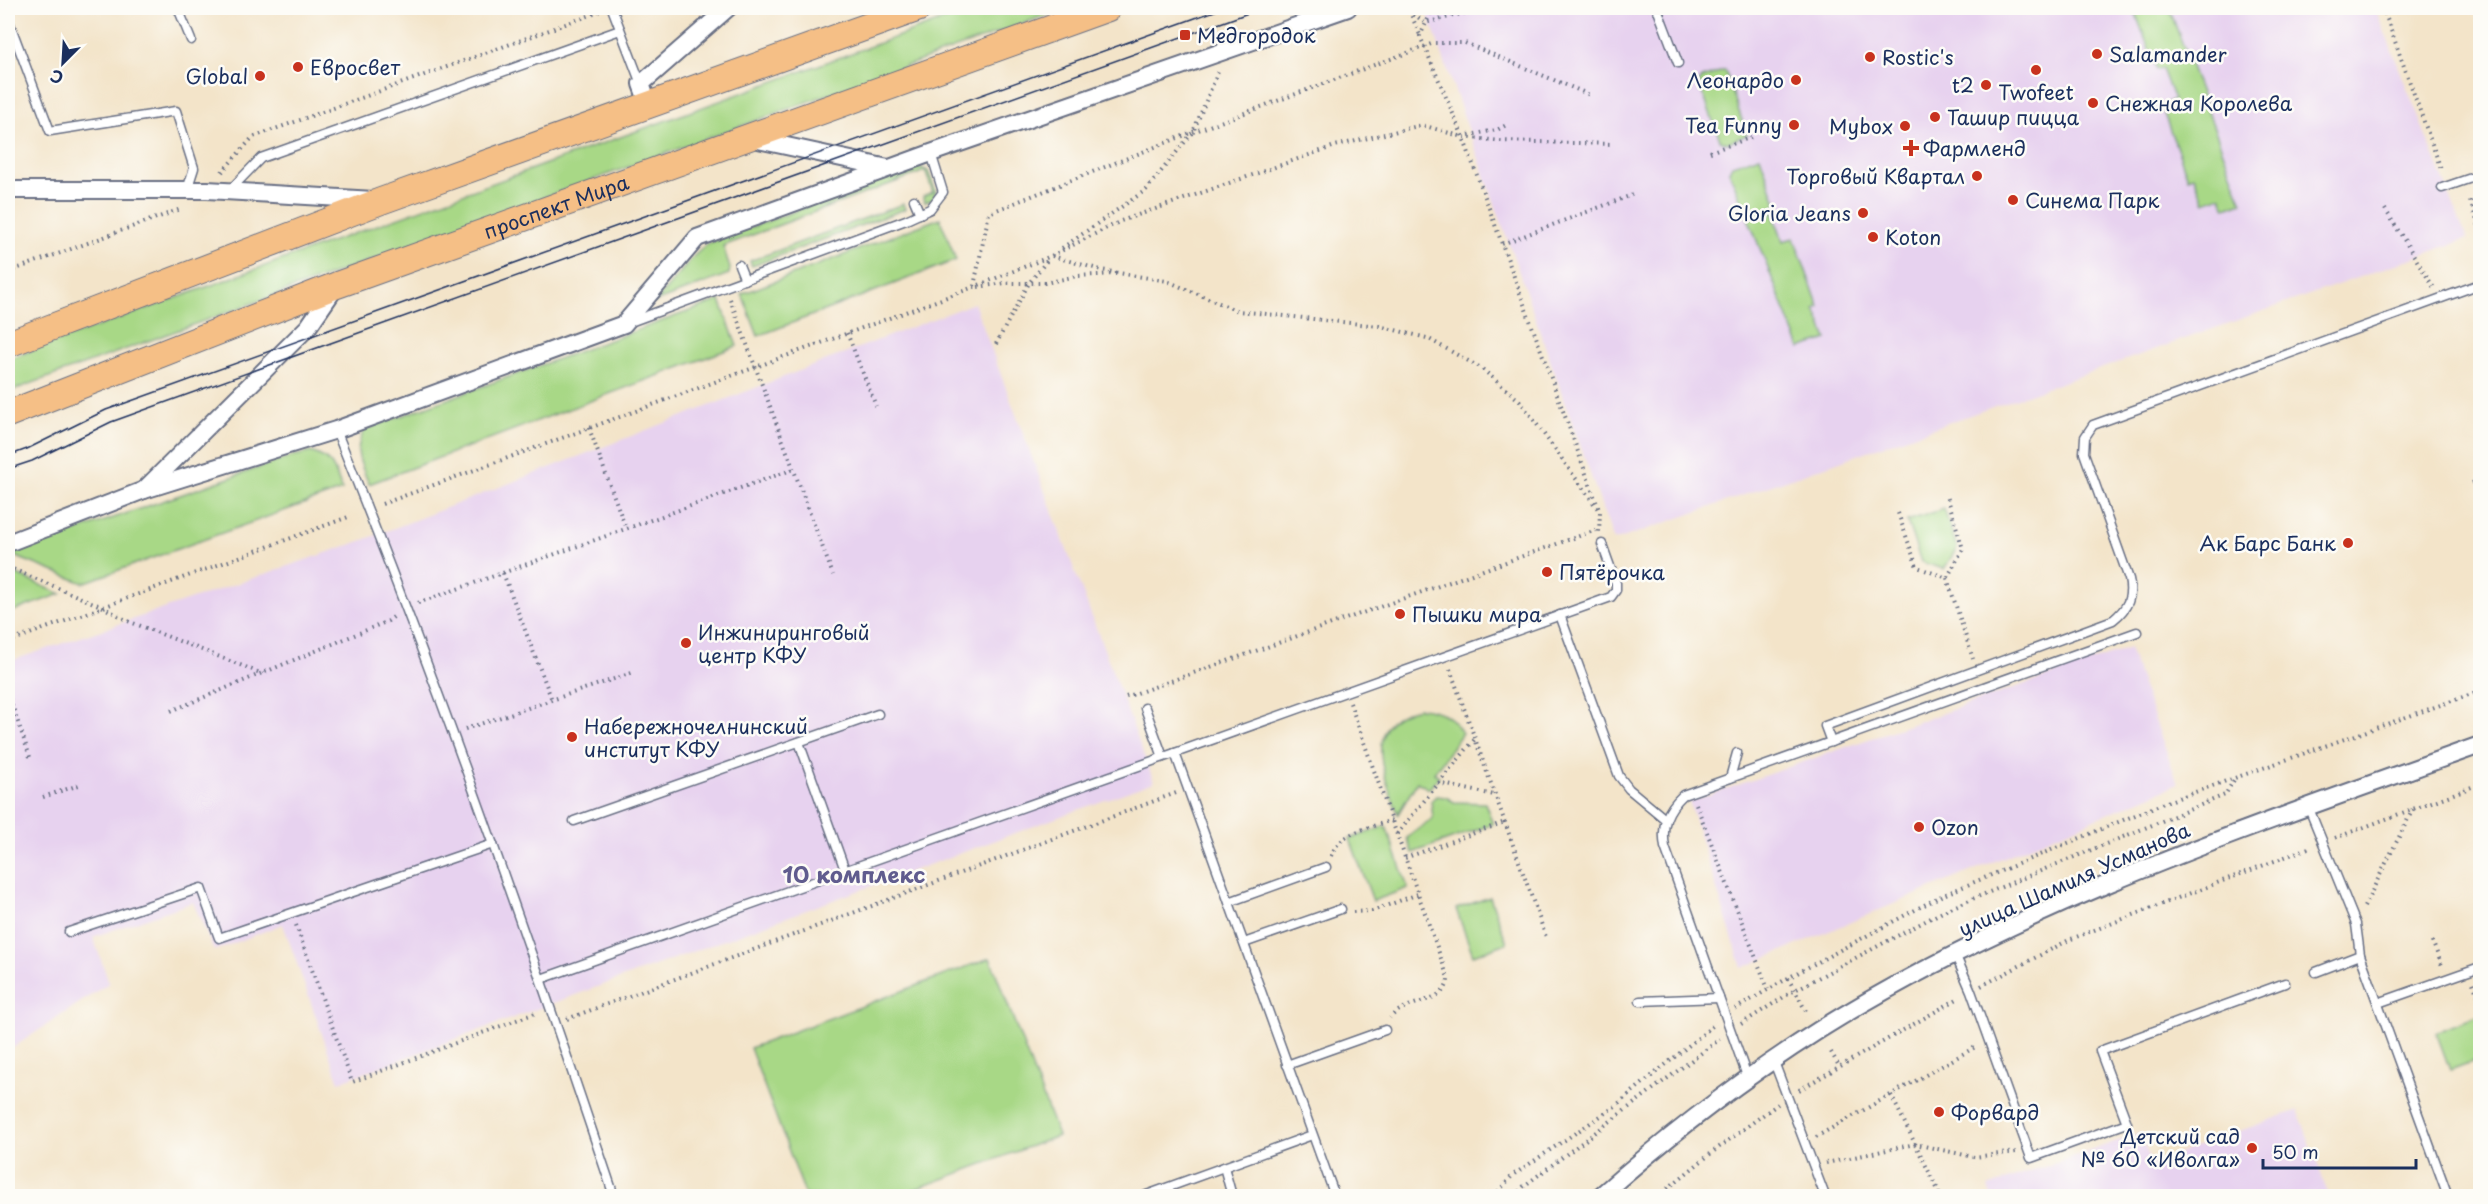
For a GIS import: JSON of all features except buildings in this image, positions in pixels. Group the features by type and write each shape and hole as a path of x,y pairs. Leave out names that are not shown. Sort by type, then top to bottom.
{"main road":[{"path":"8,344 381,201 645,95 919,8"},
{"name":"проспект Мира","path":"8,414 337,285 1108,8"}],"street":[{"path":"645,95 728,8"},
{"path":"8,543 144,490 336,430 624,324 698,238 931,153 1348,8"},
{"path":"747,138 889,168"},
{"path":"8,190 207,190 381,201"},
{"path":"144,490 308,327 337,285"},
{"name":"улица Шамиля Усманова","path":"1600,1197 1695,1117 1819,1030 1955,954 2081,895 2249,828 2481,744"}],"lane":[{"path":"178,8 191,40"},
{"path":"612,8 645,95"},
{"path":"1658,8 1677,63"},
{"path":"8,19 50,131 176,111 194,168 188,190"},
{"path":"228,191 261,158 620,30"},
{"path":"624,324 930,209 943,192 931,153"},
{"path":"2442,188 2481,175"},
{"path":"914,200 920,214"},
{"path":"739,265 745,280"},
{"path":"1831,742 1825,726 1976,668 2113,620 2122,613 2129,601 2131,591 2129,579 2084,453 2085,436 2093,425 2481,284"},
{"path":"336,430 494,844 614,1197"},
{"path":"541,979 1614,594 1616,583 1600,542"},
{"path":"1560,615 1619,776 1629,789 1665,819"},
{"path":"1748,1080 1665,847 1663,828 1665,819 1675,802 1691,792 2137,632"},
{"path":"1145,708 1162,757"},
{"path":"574,821 878,714"},
{"path":"799,742 845,870"},
{"path":"1175,753 1335,1197"},
{"path":"1730,778 1737,753"},
{"path":"2308,807 2356,924 2360,955 2448,1197"},
{"path":"69,933 201,888 219,938 494,844"},
{"path":"1229,902 1326,867"},
{"path":"1244,944 1341,909"},
{"path":"1955,954 1971,990 2031,1158 2127,1123 2100,1051 2285,982"},
{"path":"2316,972 2360,955"},
{"path":"2378,1003 2481,967"},
{"path":"1640,1001 1719,998"},
{"path":"1287,1065 1385,1030"},
{"path":"1774,1062 1825,1197"},
{"path":"1144,1197 1312,1135"},
{"path":"1224,1167 1232,1197"},
{"path":"2469,1197 2481,1192"}],"path":[{"path":"1420,36 1433,8"},
{"path":"1425,24 1485,8"},
{"path":"1542,8 1560,11"},
{"path":"2383,8 2441,169"},
{"path":"1407,9 1425,24"},
{"path":"1407,9 1463,137 1600,512 1600,542"},
{"path":"8,272 178,211 207,190 253,136 600,12"},
{"path":"974,287 989,213 1193,132 1434,43 1465,43 1590,95"},
{"path":"996,344 1029,283 1051,256 1146,190 1193,132 1227,51"},
{"path":"1463,137 1497,130 1508,124"},
{"path":"382,504 974,287 1051,256 1121,221 1335,146 1422,125 1463,137 1501,141 1613,144"},
{"path":"1710,153 1755,136"},
{"path":"1502,244 1632,195"},
{"path":"2470,201 2481,229"},
{"path":"2385,209 2441,298"},
{"path":"1051,256 1124,274 1167,281 1238,310 1379,326 1427,338 1481,368 1520,401 1600,512"},
{"path":"974,287 1005,283 1045,283 1077,276 1124,274"},
{"path":"726,287 833,574"},
{"path":"847,333 876,406"},
{"path":"589,428 626,529"},
{"path":"171,711 388,621 405,608 794,470"},
{"path":"2472,483 2481,480"},
{"path":"1947,496 1963,549 1947,578 1976,668"},
{"path":"1898,513 1917,567 1947,578"},
{"path":"8,642 351,516"},
{"path":"1126,697 1600,529"},
{"path":"8,567 103,607 128,621 263,674"},
{"path":"503,573 552,700"},
{"path":"1445,656 1546,937"},
{"path":"452,733 635,672"},
{"path":"1494,1197 1513,1175 1614,1107 1725,1015 1768,989 1941,896 2164,803 2481,691"},
{"path":"1345,692 1448,978 1448,986 1442,993 1400,1008 1391,1016 1385,1030"},
{"path":"8,693 30,757"},
{"path":"1397,834 1475,739"},
{"path":"1515,1197 1524,1186 1731,1031 1795,990 1948,909 2225,795 2234,780"},
{"path":"1438,783 1495,795"},
{"path":"43,797 82,784"},
{"path":"1658,1197 1714,1151 1788,1097 1971,990 2071,939 2481,784"},
{"path":"556,1023 1188,789"},
{"path":"1691,792 1768,989"},
{"path":"2356,924 2413,809"},
{"path":"1326,867 1335,845 1343,838 1392,820"},
{"path":"1405,858 1505,822"},
{"path":"1341,909 1366,912 1418,894"},
{"path":"291,913 352,1082 551,1008"},
{"path":"2432,941 2447,979"},
{"path":"1788,978 1808,1013"},
{"path":"1805,1143 1988,1040"},
{"path":"1831,1052 1839,1066"},
{"path":"1891,1095 1941,1197"},
{"path":"1813,1165 1915,1144 1974,1157 2028,1151"}],"shaded area":[{"path":"2375,8 2467,239 1614,541 1426,9"},
{"name":"Набережночелнинский институт КФУ","path":"974,303 1154,782 339,1082 283,924 214,951 193,902 93,937 109,983 8,1051 8,662 361,541"},
{"path":"2129,648 2178,784 1742,968 1689,802"},
{"name":"Детский сад № 60 «Иволга»","path":"2298,1110 2329,1196 1991,1196 1988,1187 2140,1133 2151,1163"}],"green space":[{"path":"976,8 1066,8 8,392 8,359"},
{"path":"2149,8 2169,8 2242,202 2226,208 2221,196 2204,202 2194,176 2188,178 2161,106 2174,100 2162,69 2157,70 2135,12"},
{"path":"1725,70 1747,135 1727,143 1720,140 1699,83 1702,78"},
{"path":"1760,156 1777,205 1771,208 1783,241 1794,238 1819,307 1815,309 1827,339 1800,348 1729,171 1732,165"},
{"path":"917,166 928,171 936,192 933,199 925,202 923,196 933,192 925,171 723,246 730,268 729,274 655,302 708,243"},
{"path":"903,204 905,209 752,266 750,261"},
{"path":"940,218 956,260 758,336 742,294"},
{"path":"720,300 737,346 369,484 360,463 358,451 365,429"},
{"path":"311,452 329,462 342,490 83,583 9,554 293,456"},
{"path":"1944,509 1957,548 1944,569 1921,562 1907,521"},
{"path":"8,571 61,594 8,613"},
{"path":"1419,708 1444,714 1462,733 1434,773 1439,776 1429,789 1417,782 1398,814 1383,767 1382,737 1388,725 1400,715"},
{"path":"1436,796 1446,797 1454,802 1485,803 1493,824 1412,853 1407,838 1433,818 1431,801"},
{"path":"1386,826 1408,888 1373,901 1350,839"},
{"path":"1490,897 1507,943 1473,955 1456,909"},
{"path":"990,958 1058,1136 897,1196 806,1196 750,1048"},
{"path":"2480,1015 2480,1059 2450,1070 2436,1032"}],"tram line":[{"path":"8,456 106,410 1223,8"},
{"path":"8,469 32,461 111,422 1262,8"}],"place":[{"name":"Медгородок","path":"1185,35"},
{"name":"Salamander","path":"2097,54"},
{"name":"Rostiс's","path":"1870,57"},
{"name":"Евросвет","path":"298,67"},
{"name":"Twofeet","path":"2036,70"},
{"name":"Global","path":"260,76"},
{"name":"Леонардо","path":"1796,80"},
{"name":"t2","path":"1986,85"},
{"name":"Снежная Королева","path":"2093,103"},
{"name":"Ташир пицца","path":"1935,117"},
{"name":"Tea Funny","path":"1794,125"},
{"name":"Mybox","path":"1905,126"},
{"name":"Фармленд","path":"1911,148"},
{"name":"Торговый Квартал","path":"1977,176"},
{"name":"Синема Парк","path":"2013,200"},
{"name":"Gloria Jeans","path":"1863,213"},
{"name":"Koton","path":"1873,237"},
{"name":"Ак Барс Банк","path":"2348,543"},
{"name":"Пятёрочка","path":"1547,572"},
{"name":"Пышки мира","path":"1400,614"},
{"name":"Инжиниринговый центр КФУ","path":"686,643"},
{"name":"Набережночелнинский институт КФУ","path":"572,737"},
{"name":"Ozon","path":"1919,827"},
{"name":"Форвард","path":"1939,1112"},
{"name":"Детский сад № 60 «Иволга»","path":"2252,1148"}],"district":[{"name":"10 комплекс","path":"854,873"}]}
